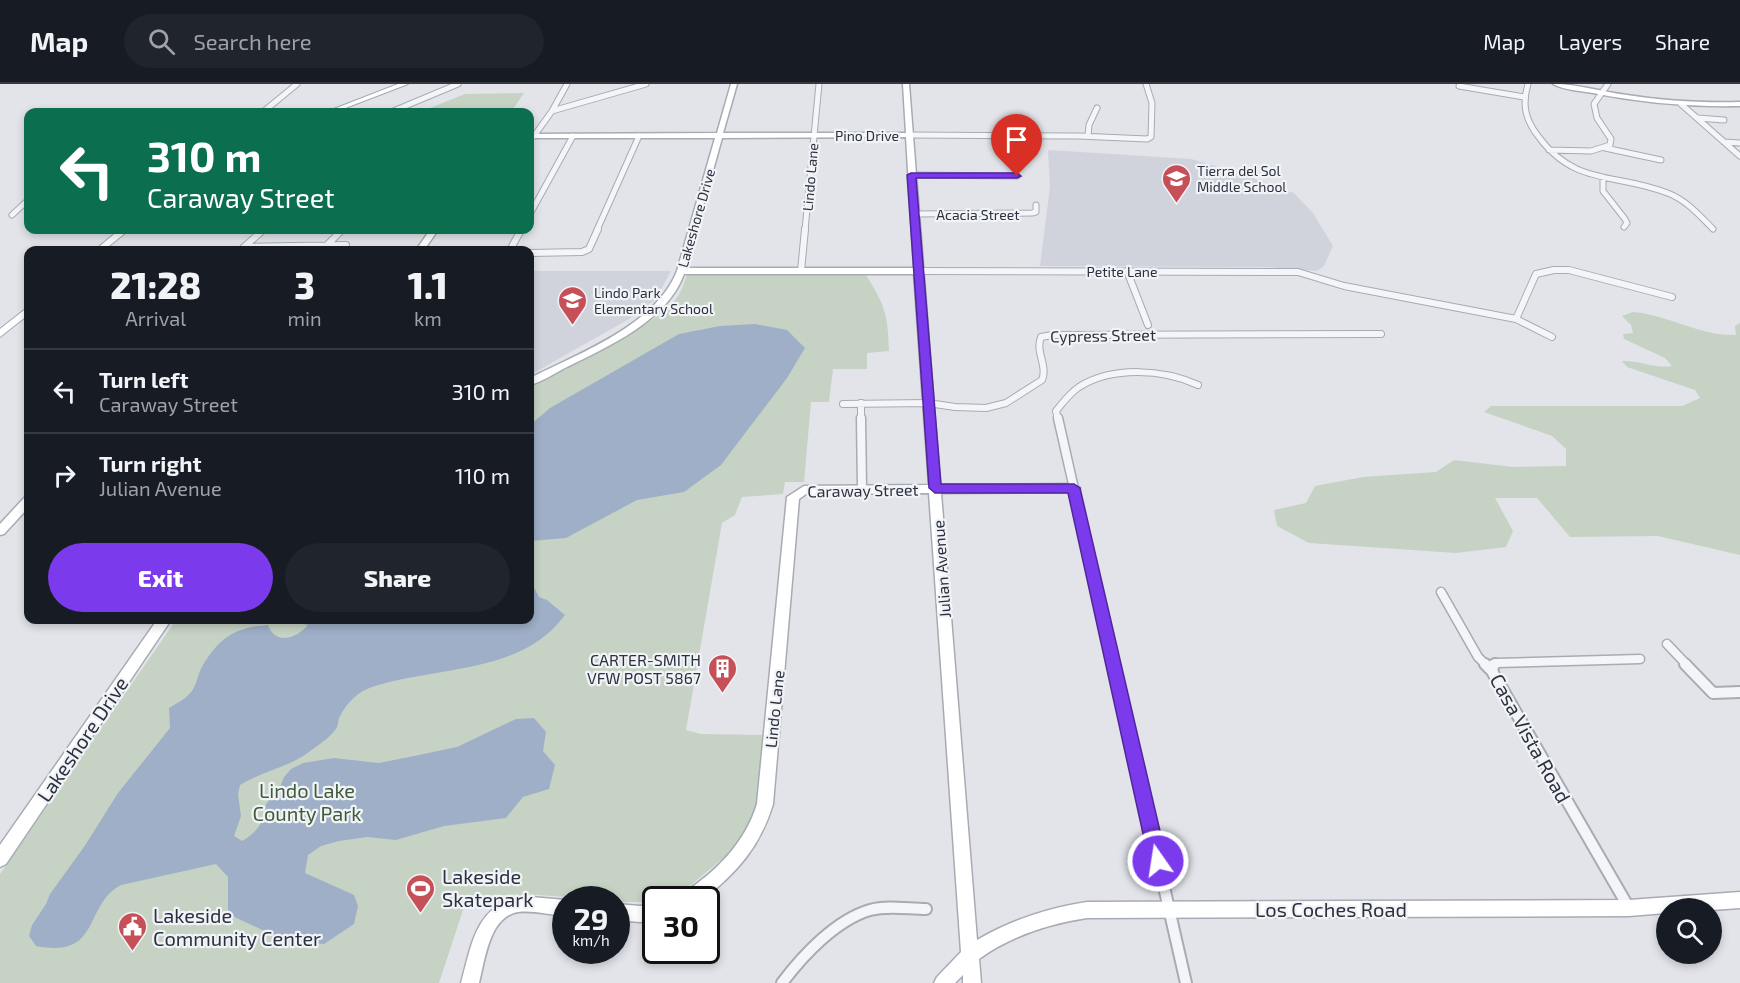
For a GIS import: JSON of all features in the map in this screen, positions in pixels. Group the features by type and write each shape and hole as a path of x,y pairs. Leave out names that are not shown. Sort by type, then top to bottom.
{"main road":[{"path":"341,108 404,84"},
{"path":"104,246 119,234"},
{"path":"0,334 24,313"}],"street":[{"path":"268,108 297,84"},
{"path":"401,108 458,84"},
{"path":"534,134 552,111 567,84"},
{"path":"552,111 646,84"},
{"name":"Lakeshore Drive","path":"534,380 639,322 668,296 681,271 734,84"},
{"name":"Lindo Lane","path":"801,271 819,84"},
{"name":"Julian Avenue","path":"906,84 972,983"},
{"name":"Pino Drive","path":"534,136 910,135 1150,138 1152,103 1146,84"},
{"path":"1528,84 1524,97 1527,119 1556,157 1569,165 1604,177 1644,185 1673,195 1686,203 1713,229"},
{"path":"1556,84 1599,94 1681,104 1740,104"},
{"path":"1605,148 1611,141 1595,114 1594,105 1599,94 1608,84"},
{"path":"1459,86 1524,97"},
{"path":"1681,104 1740,156"},
{"path":"1088,136 1089,125 1097,108"},
{"path":"1698,118 1724,120"},
{"path":"534,207 573,136"},
{"path":"534,253 586,251 594,242 639,136"},
{"path":"1724,142 1740,143"},
{"path":"1549,150 1585,152 1605,148 1661,160"},
{"path":"911,175 1017,176"},
{"path":"1604,177 1603,191 1627,223 1624,227"},
{"path":"12,214 24,204"},
{"name":"Acacia Street","path":"914,214 1032,213 1036,212 1036,205"},
{"path":"245,246 259,234"},
{"path":"326,246 338,234"},
{"path":"326,246 346,245"},
{"path":"1516,319 1536,274 1554,270 1587,274 1672,297"},
{"name":"Petite Lane","path":"681,271 1298,272 1344,286 1516,319 1552,337"},
{"path":"1127,271 1148,326"},
{"name":"Cypress Street","path":"843,404 928,402 940,406 988,407 1002,404 1035,386 1043,378 1044,371 1038,350 1039,340 1041,337 1052,335 1381,334"},
{"path":"1186,983 1056,411 1068,396 1082,386 1095,381 1144,371 1161,372 1188,379 1198,385"},
{"path":"861,403 862,488"},
{"name":"Caraway Street","path":"796,493 804,490 862,488 1074,488"},
{"name":"Lindo Lane","path":"708,886 748,845 757,829 765,804 793,497 796,493"},
{"path":"0,531 24,505"},
{"path":"1441,592 1478,657 1493,673"},
{"name":"Lakeshore Drive","path":"0,859 161,624"},
{"path":"1667,644 1713,693 1740,692"},
{"name":"Casa Vista Road","path":"1629,908 1493,673 1492,666 1496,663 1640,658"},
{"name":"Los Coches Road","path":"943,983 970,956 1003,936 1058,915 1087,910 1629,908 1740,900"},
{"path":"470,983 489,923 502,911 517,904 552,907"},
{"path":"782,983 812,948 870,910 926,909"},
{"path":"464,983 477,958"}],"shaded area":[{"name":"Tierra del Sol Middle School","path":"1048,150 1191,159 1233,171 1294,193 1313,213 1333,246 1324,266 1317,271 1267,267 1040,266 1050,187"},
{"name":"Lindo Park Elementary School","path":"534,271 671,271 656,299 629,319 534,373"}],"green space":[{"path":"524,93 514,108 430,108 465,94"},
{"name":"Lindo Lake County Park","path":"687,275 866,275 881,303 888,328 889,351 867,353 867,369 833,369 829,402 811,402 804,482 785,482 783,494 742,497 735,515 722,523 686,730 701,734 764,735 758,804 749,830 737,846 688,886 642,886 642,902 630,902 630,886 552,886 552,896 522,894 467,898 439,983 0,983 0,874 173,624 534,624 534,386 631,334 651,321 678,296"},
{"path":"1633,312 1722,334 1736,335 1735,326 1740,323 1740,555 1658,536 1570,537 1537,498 1495,498 1513,531 1506,547 1456,553 1309,543 1277,526 1274,510 1306,503 1315,486 1363,477 1436,472 1454,460 1513,467 1566,466 1566,449 1552,436 1484,412 1491,406 1682,406 1700,398 1695,390 1627,367 1622,361 1672,366 1665,358 1624,339 1623,334 1633,333 1631,325 1622,316"}],"water":[{"path":"755,324 787,330 805,348 787,378 721,465 684,492 637,500 566,538 534,541 534,422 550,408 679,334 720,326"},
{"path":"534,588 539,597 547,600 565,615 547,634 526,648 503,658 399,680 369,688 358,694 342,712 335,730 323,742 296,760 240,785 238,794 241,816 234,836 242,841 256,831 262,821 266,804 279,790 284,777 291,769 303,763 334,758 379,763 414,756 457,747 516,719 534,718 546,732 543,751 555,765 549,789 523,797 506,818 444,826 396,840 367,837 321,846 308,855 305,873 354,895 358,906 354,924 324,944 286,941 228,914 228,877 216,864 121,885 109,894 82,938 72,945 57,948 36,946 29,936 32,925 50,894 84,847 118,793 170,728 169,708 192,691 209,655 230,635 247,628 268,625 276,636 287,638 308,625 304,624 534,624"}],"place":[{"name":"Tierra del Sol Middle School","path":"1176,204"},
{"name":"Lindo Park Elementary School","path":"573,326"},
{"name":"CARTER-SMITH VFW POST 5867","path":"722,694"},
{"name":"Lakeside Skatepark","path":"421,914"},
{"name":"Lakeside Community Center","path":"132,952"}],"route":[{"path":"1017,176 911,175 935,488 1074,488 1158,861"}]}
